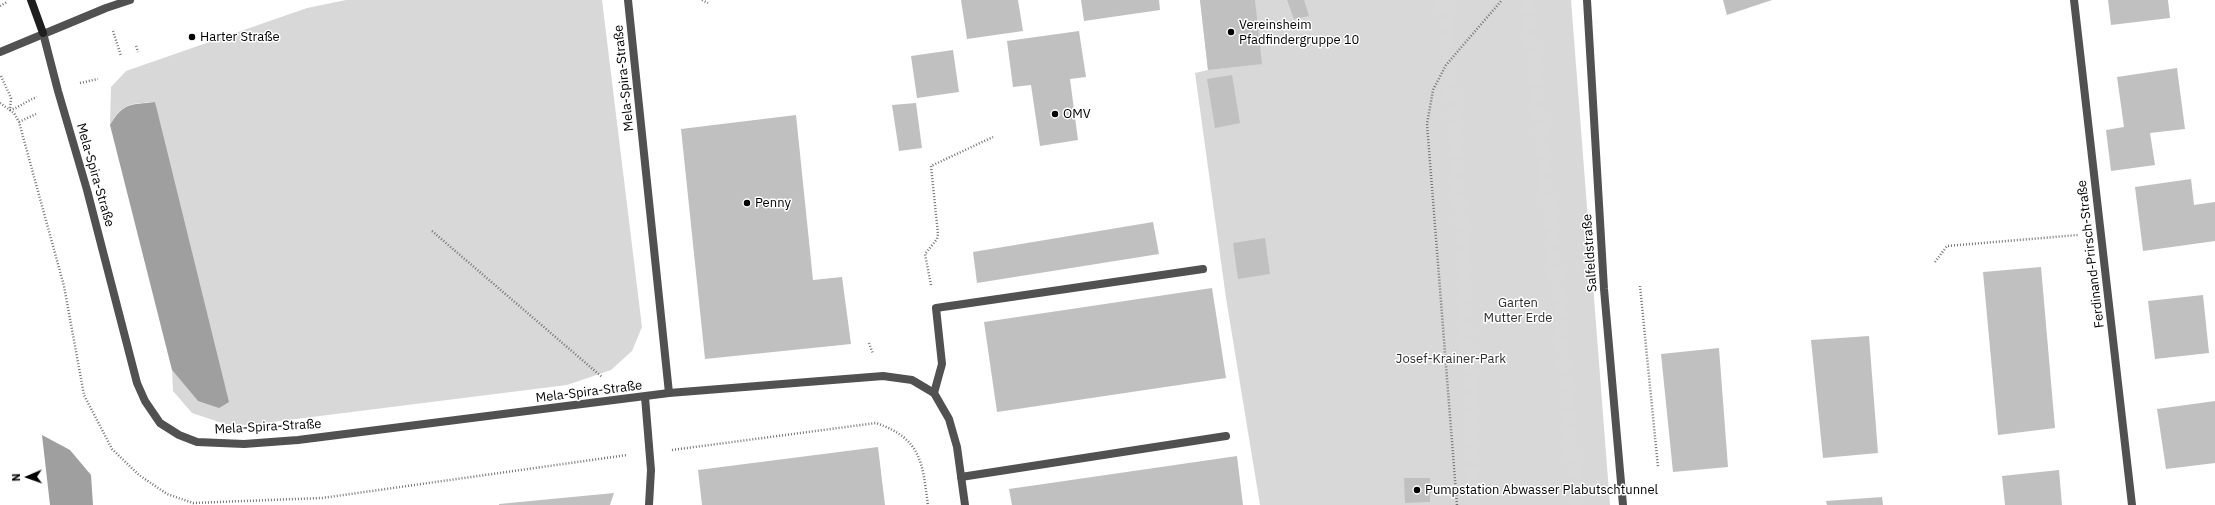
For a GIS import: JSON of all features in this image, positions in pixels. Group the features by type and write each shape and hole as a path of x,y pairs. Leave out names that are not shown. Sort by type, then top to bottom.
{"main road":[{"path":"31,0 43,33"}],"street":[{"path":"0,52 43,33 130,0"},
{"name":"Mela-Spira-Straße","path":"628,0 669,393"},
{"name":"Salfeldstraße","path":"1587,0 1604,289 1623,505"},
{"name":"Ferdinand-Prirsch-Straße","path":"2074,0 2132,505"},
{"name":"Mela-Spira-Straße","path":"43,33 91,203 137,383 145,401 160,423 179,435 197,442 218,443 298,440 669,393 883,376 912,380 934,393 949,419 957,447 966,505"},
{"path":"934,393 942,364 936,308 1203,269"},
{"path":"644,397 651,470 649,505"},
{"path":"961,477 1226,436"}],"path":[{"path":"0,6 11,0"},
{"path":"702,0 708,3"},
{"path":"1457,505 1427,124 1433,90 1446,65 1502,0"},
{"path":"136,46 138,52"},
{"path":"119,50 121,56"},
{"path":"0,73 11,98 10,110"},
{"path":"0,103 10,110 19,122 36,114"},
{"path":"10,110 18,108"},
{"path":"927,264 925,254 937,239 938,234 931,166 993,137"},
{"path":"432,230 628,399"},
{"path":"1935,262 1947,246 2101,233"},
{"path":"1640,286 1658,468"}],"green space":[{"path":"346,0 602,0 642,327 632,351 611,370 567,385 248,425 225,424 192,413 173,391 172,370 198,401 155,102 134,104 124,108 119,112 110,125 111,87 126,71 307,8"},
{"name":"Josef-Krainer-Park","path":"1200,0 1571,0 1610,505 1260,505 1226,298 1195,73 1208,70"}],"shaded area":[{"path":"155,102 229,402 219,408 198,401 172,370 110,125 119,112 124,108 133,105"},
{"path":"42,435 70,450 91,475 93,505 50,505"}],"building":[{"path":"961,0 1018,0 1023,31 967,39"},
{"path":"1081,0 1159,0 1160,10 1084,21"},
{"name":"Vereinsheim Pfadfindergruppe 10","path":"1200,0 1255,0 1262,64 1208,70"},
{"path":"1287,0 1304,0 1309,16 1294,19"},
{"path":"1723,0 1772,0 1727,15"},
{"path":"2108,0 2168,0 2170,18 2111,25"},
{"name":"OMV","path":"1079,31 1086,77 1070,79 1078,140 1040,146 1031,85 1013,87 1007,41"},
{"path":"953,50 959,92 917,98 911,56"},
{"path":"2177,68 2185,129 2150,133 2155,165 2111,171 2106,130 2124,127 2117,77"},
{"path":"1232,75 1240,123 1215,128 1207,79"},
{"path":"916,103 922,148 899,151 892,105"},
{"name":"Penny","path":"796,115 813,280 842,277 851,344 705,359 681,129"},
{"path":"2191,179 2194,205 2215,202 2215,241 2143,251 2135,187"},
{"path":"1153,222 1159,254 977,283 973,252"},
{"path":"1265,238 1270,274 1238,279 1233,243"},
{"path":"2041,267 2055,428 1998,435 1983,272"},
{"path":"1212,288 1226,378 997,412 984,322"},
{"path":"2203,295 2209,353 2155,359 2148,301"},
{"path":"1869,336 1878,453 1823,458 1811,340"},
{"path":"1719,348 1728,467 1673,472 1661,354"},
{"path":"2215,401 2215,463 2166,469 2157,409"},
{"path":"878,447 885,505 702,505 698,470"},
{"path":"1237,456 1243,505 1012,505 1009,489"},
{"path":"2059,470 2062,505 2005,505 2002,476"},
{"name":"Pumpstation Abwasser Plabutschtunnel","path":"1404,478 1430,478 1430,502 1405,503"},
{"path":"614,493 610,505 499,505 499,504"},
{"path":"1882,497 1883,505 1827,505 1826,501"}],"tunnel":[{"path":"1443,0 1454,126 1462,252 1469,379 1473,505"},
{"path":"1527,0 1560,314 1576,505"}],"place":[{"name":"Vereinsheim Pfadfindergruppe 10","path":"1231,32"},
{"name":"Harter Straße","path":"192,37"},
{"name":"OMV","path":"1055,114"},
{"name":"Penny","path":"747,203"},
{"name":"Pumpstation Abwasser Plabutschtunnel","path":"1417,490"}],"park label":[{"name":"Garten Mutter Erde","path":"1518,310"}]}
